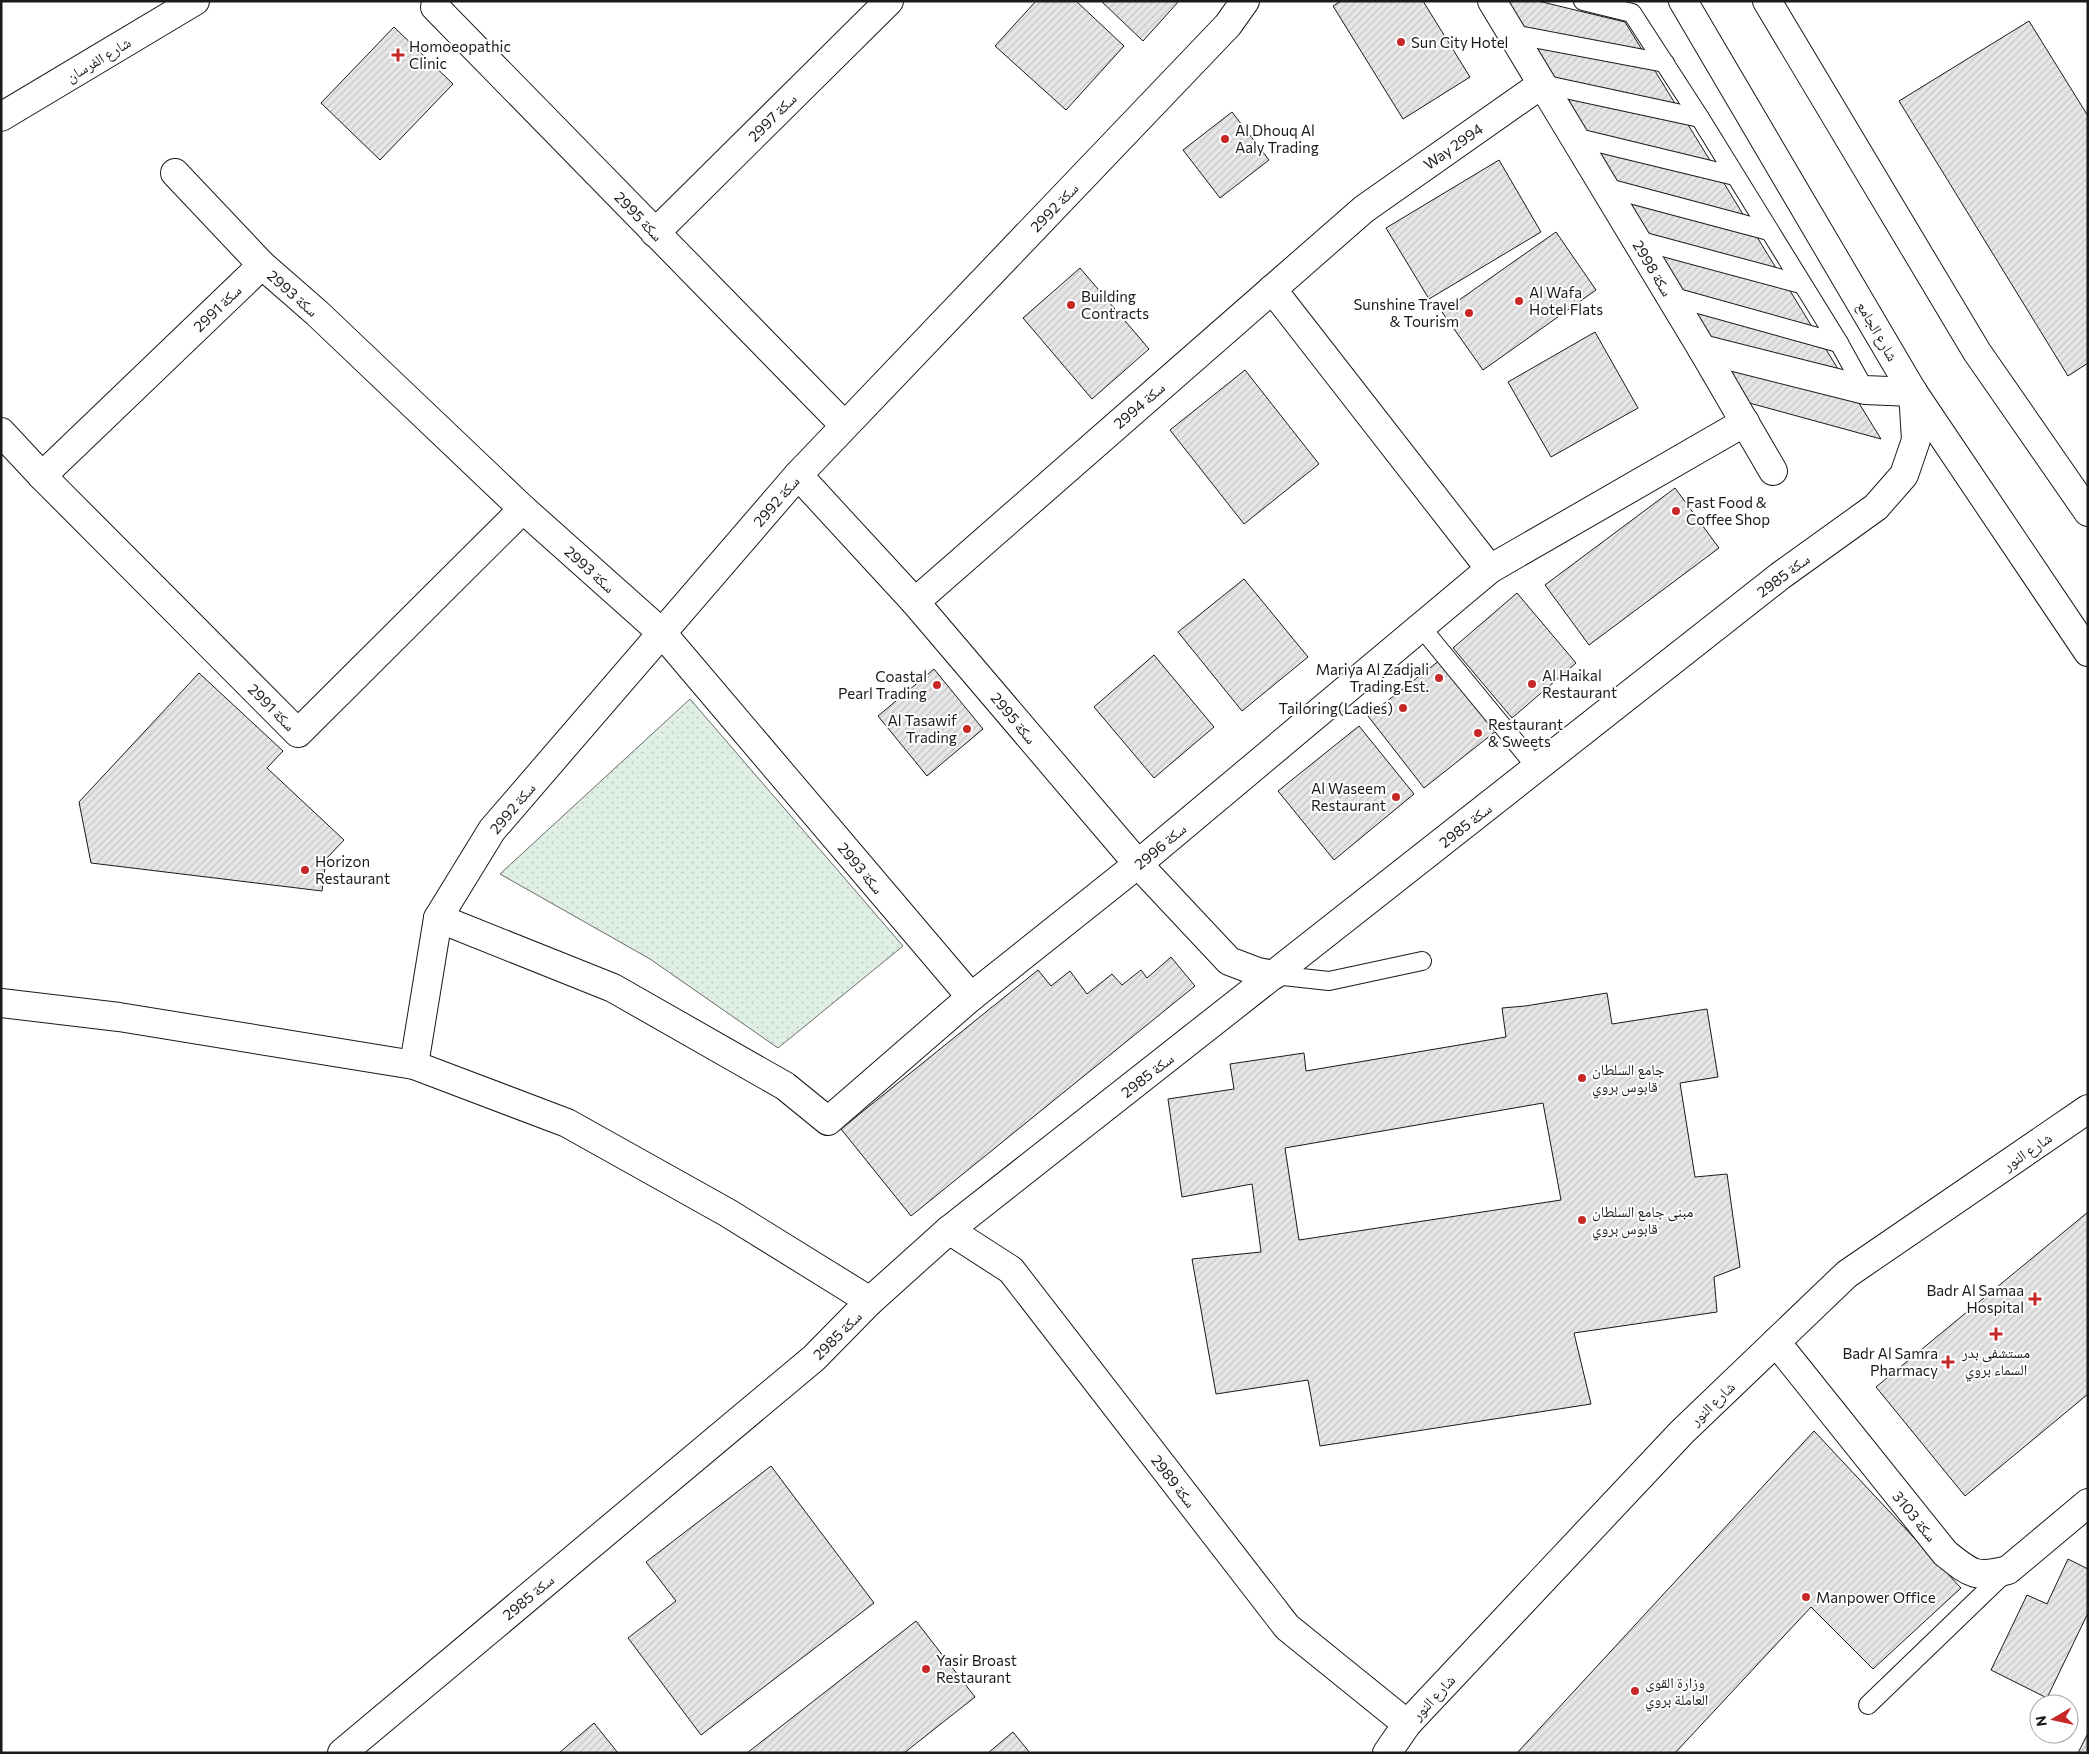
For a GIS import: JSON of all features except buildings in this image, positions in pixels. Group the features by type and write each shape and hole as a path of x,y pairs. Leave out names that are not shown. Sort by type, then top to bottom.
{"street":[{"name":"شارع الفرسان","path":"1,117 195,1"},
{"name":"سكة 2997","path":"655,233 889,1"},
{"name":"سكة 2992","path":"414,1065 438,918 492,830 798,475 1228,25 1245,1"},
{"name":"سكة 2998","path":"1492,1 1637,240 1773,471"},
{"name":"شارع الجامع","path":"1683,1 1913,392 2088,652"},
{"path":"1767,1 1977,352 2088,512"},
{"name":"سكة 2995","path":"435,7 844,425"},
{"name":"Way 2994","path":"1364,209 1542,84"},
{"name":"سكة 2993","path":"175,173 262,265 317,313 523,509 662,633 971,997"},
{"name":"سكة 2994","path":"915,602 1364,209"},
{"name":"سكة 2991","path":"42,476 262,265"},
{"path":"1272,289 1490,569"},
{"path":"1702,349 1866,390 1913,392"},
{"name":"سكة 2985","path":"342,1753 814,1358 870,1301 949,1230 1234,1008 1780,576 1876,507 1904,475 1916,440 1913,392"},
{"name":"سكة 2996","path":"438,918 613,988 785,1086 828,1121 971,997 1138,864 1490,569 1745,422"},
{"name":"سكة 2991","path":"1,432 42,476 298,734 523,509"},
{"name":"سكة 2995","path":"798,475 915,602 1138,864 1229,961 1274,976"},
{"name":"سكة 2995","path":"1229,961 1236,988 1234,1008"},
{"path":"1,1003 119,1018 414,1065 567,1123 728,1213 870,1301"},
{"name":"شارع النور","path":"1387,1753 1407,1724 1682,1432 1847,1274 2088,1109"},
{"name":"سكة 2989","path":"949,1230 1011,1270 1287,1627 1407,1724"},
{"name":"سكة 3103","path":"1776,1342 1945,1553 1974,1574 1991,1574 2008,1570"},
{"path":"2008,1570 2083,1514"}],"lane":[{"path":"1583,1 1632,14 1700,118 1866,390"},
{"path":"1512,34 1665,63"},
{"path":"1542,84 1700,118"},
{"path":"1574,137 1735,176"},
{"path":"1604,187 1769,231"},
{"path":"1637,240 1801,284"},
{"path":"1670,296 1838,343"},
{"path":"1422,627 1537,768"},
{"path":"1274,976 1328,981 1422,961"},
{"path":"1868,1705 2008,1570"}],"green space":[{"path":"690,699 903,946 778,1048 650,959 500,874"}],"place":[{"name":"Sun City Hotel","path":"1401,42"},
{"name":"Homoeopathic Clinic","path":"398,55"},
{"name":"Al Dhouq Al Aaly Trading","path":"1225,139"},
{"name":"Al Wafa Hotel Flats","path":"1519,301"},
{"name":"Building Contracts","path":"1071,305"},
{"name":"Sunshine Travel & Tourism","path":"1469,313"},
{"name":"Fast Food & Coffee Shop","path":"1676,511"},
{"name":"Mariya Al Zadjali Trading Est.","path":"1439,678"},
{"name":"Al Haikal Restaurant","path":"1532,684"},
{"name":"Coastal Pearl Trading","path":"937,685"},
{"name":"Tailoring(Ladies)","path":"1403,708"},
{"name":"Al Tasawif Trading","path":"967,729"},
{"name":"Restaurant & Sweets","path":"1478,733"},
{"name":"Al Waseem Restaurant","path":"1396,797"},
{"name":"Horizon Restaurant","path":"305,870"},
{"name":"جامع السلطان قابوس بروي","path":"1582,1078"},
{"name":"مبنى جامع السلطان قابوس بروي","path":"1582,1220"},
{"name":"Badr Al Samaa Hospital","path":"2035,1299"},
{"name":"مستشفى بدر السماء بروي","path":"1996,1334"},
{"name":"Badr Al Samra Pharmacy","path":"1948,1362"},
{"name":"Manpower Office","path":"1806,1597"},
{"name":"Yasir Broast Restaurant","path":"926,1669"},
{"name":"وزارة القوى العاملة بروي","path":"1635,1691"}]}
